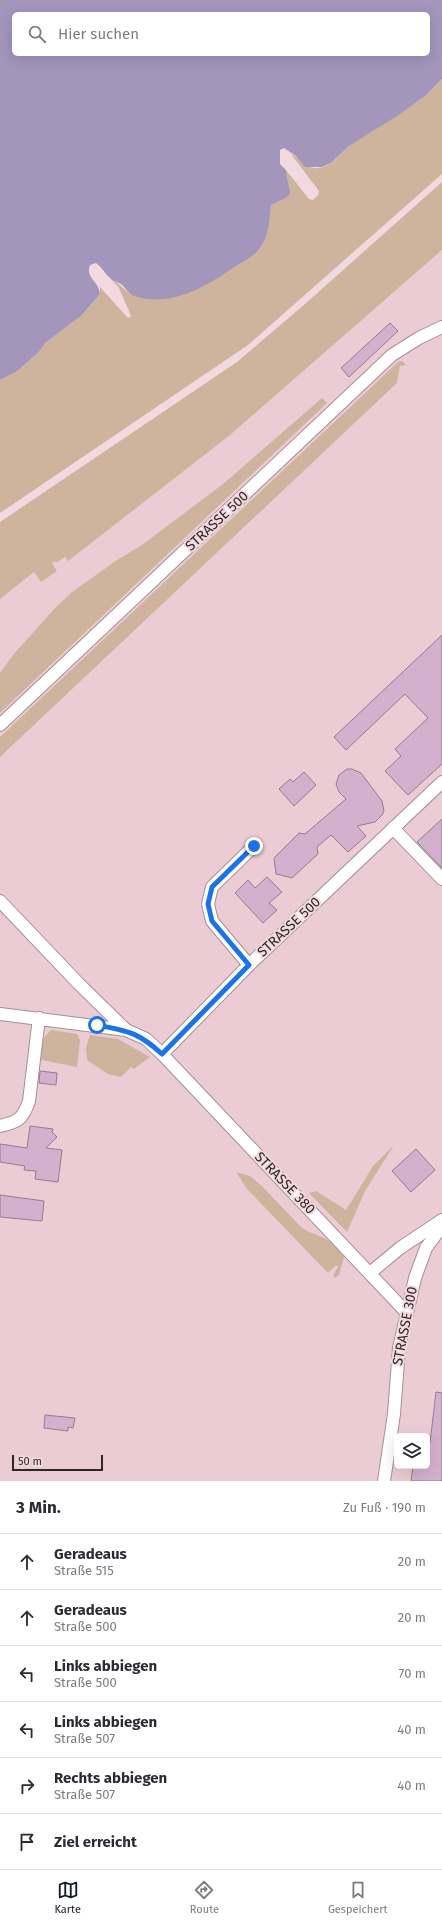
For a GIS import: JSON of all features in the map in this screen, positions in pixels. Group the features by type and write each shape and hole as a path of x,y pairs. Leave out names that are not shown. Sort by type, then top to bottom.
{"street":[{"name":"STRASSE 500","path":"0,725 392,355 419,338 442,328"},
{"name":"STRASSE 500","path":"162,1054 249,965 442,783"},
{"path":"393,828 442,879"},
{"path":"249,965 212,921 208,904 212,887 254,846"},
{"path":"0,901 126,1030"},
{"path":"0,1014 126,1030 146,1039 162,1054"},
{"path":"0,1126 15,1123 25,1113 29,1101 39,1018"},
{"name":"STRASSE 380","path":"162,1054 407,1313"},
{"path":"370,1273 400,1248 442,1220"},
{"name":"STRASSE 300","path":"384,1481 394,1414 398,1348 415,1278 426,1248 442,1226"}],"shaded area":[{"path":"0,0 442,0 442,79 425,96 400,114 349,146 331,163 322,167 305,167 296,156 284,148 280,150 280,164 286,170 290,194 284,199 271,205 266,238 255,254 199,288 186,294 160,299 147,299 134,296 121,284 110,278 96,263 90,265 89,273 100,294 81,316 45,343 39,352 16,372 0,380"},
{"path":"442,79 442,174 248,345 0,513 0,380 16,372 39,352 45,343 81,316 100,294 100,287 128,318 131,316 119,288 110,278 135,296 166,298 190,292 201,287 251,257 260,248 266,237 271,205 284,199 290,186 286,180 286,170 309,199 313,200 318,195 319,191 291,154 310,167 323,167 331,163 361,137 421,99"},
{"path":"442,182 442,250 230,435 68,561 65,557 56,563 55,561 52,563 57,571 41,582 34,572 0,599 0,522 237,362 305,304"},
{"path":"442,238 442,1481 0,1481 0,594"},
{"path":"402,361 406,365 400,366 397,383 0,757 0,737 398,362"},
{"path":"322,398 327,403 0,713 0,673 13,655 55,608 72,592 117,560 142,545 223,484"},
{"path":"52,1030 77,1034 80,1040 77,1067 41,1060 39,1051 41,1043 45,1036"},
{"path":"90,1035 118,1039 150,1057 134,1069 131,1067 121,1077 108,1074 87,1060 86,1048"},
{"path":"394,1145 365,1191 347,1232 309,1193 316,1191 346,1210 373,1166"},
{"path":"236,1172 250,1176 261,1185 301,1227 326,1239 335,1246 344,1257 339,1275 335,1278 333,1275 338,1267 336,1265 328,1273 247,1189"}],"building":[{"path":"390,323 398,331 349,377 341,368"},
{"path":"442,635 442,764 408,795 385,771 401,756 395,749 428,718 405,694 346,750 334,737"},
{"path":"347,769 352,769 361,773 382,801 384,811 382,815 375,822 357,826 366,836 348,852 331,835 317,847 318,854 292,878 276,874 274,858 299,833 305,834 346,799 339,792 336,784 339,775"},
{"path":"304,772 316,785 294,806 279,789 290,779 293,782"},
{"path":"442,819 442,868 417,842"},
{"path":"267,877 282,892 269,903 277,910 263,923 235,893 248,880 255,888"},
{"path":"40,1071 57,1073 56,1085 39,1083"},
{"path":"30,1126 53,1129 52,1132 57,1137 46,1148 62,1150 58,1182 35,1179 36,1171 24,1170 25,1166 0,1162 0,1144 27,1148"},
{"path":"416,1149 435,1170 411,1192 392,1171"},
{"path":"0,1195 44,1201 42,1221 0,1217"},
{"path":"436,1392 442,1393 442,1481 411,1481 413,1469 430,1469 430,1443"},
{"path":"45,1415 75,1418 73,1428 68,1427 68,1431 44,1428"}],"route":[{"path":"97,1025 126,1030 146,1039 162,1054 249,965 212,921 208,904 212,887 254,846"}]}
